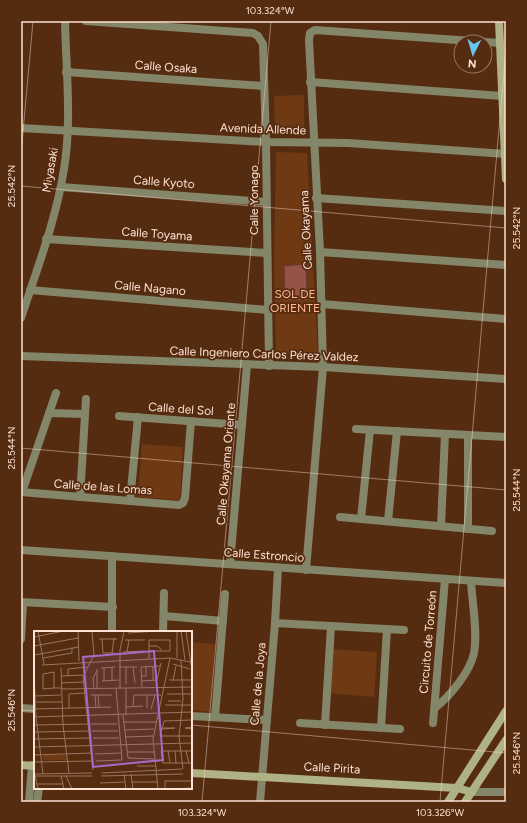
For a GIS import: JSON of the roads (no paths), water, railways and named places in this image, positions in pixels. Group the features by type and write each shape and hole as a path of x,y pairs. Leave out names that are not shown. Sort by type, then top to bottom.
{"main road":[{"path":"499,21 506,179"},
{"path":"448,802 506,711"},
{"path":"465,802 505,743"},
{"path":"21,765 33,766"},
{"name":"Calle Pirita","path":"192,773 457,788 472,792"}],"street":[{"name":"Miyasaki","path":"21,318 46,239 61,187 64,169 68,131 65,21"},
{"name":"Calle Yonago","path":"86,21 253,33 258,36 263,44 269,366"},
{"name":"Calle Okayama","path":"306,570 323,367 320,252 310,82 310,33 315,30 500,43"},
{"name":"Calle Osaka","path":"66,72 264,86"},
{"path":"310,82 502,96"},
{"name":"Avenida Allende","path":"21,128 266,142 348,143 505,154"},
{"name":"Calle Kyoto","path":"61,187 266,202"},
{"path":"316,198 506,211"},
{"name":"Calle Toyama","path":"46,239 267,253"},
{"path":"320,252 506,265"},
{"name":"Calle Nagano","path":"30,290 268,310"},
{"path":"322,304 506,319"},
{"name":"Calle Ingeniero Carlos Pérez Valdez","path":"21,356 323,367 506,379"},
{"name":"Calle Okayama Oriente","path":"230,564 247,365"},
{"path":"21,492 56,393"},
{"path":"80,497 86,399"},
{"path":"49,413 85,414"},
{"name":"Calle del Sol","path":"119,416 242,425"},
{"path":"130,501 138,417"},
{"name":"Calle de las Lomas","path":"21,492 178,505 183,503 185,498 191,421"},
{"path":"356,429 506,437"},
{"path":"361,519 370,430"},
{"path":"388,521 397,431"},
{"path":"441,526 445,434"},
{"path":"468,435 468,529"},
{"path":"340,517 492,531"},
{"name":"Calle Estroncio","path":"21,550 506,583"},
{"path":"112,556 112,631"},
{"name":"Calle de la Joya","path":"260,802 275,623 278,568"},
{"name":"Circuito de Torreón","path":"433,723 445,579"},
{"name":"Circuito de Torreón","path":"435,708 452,691 472,660 475,643 471,581"},
{"path":"163,631 164,593"},
{"path":"215,717 225,594"},
{"path":"21,639 22,602 113,607"},
{"path":"164,616 223,621"},
{"path":"275,623 404,630"},
{"path":"325,725 331,626"},
{"path":"380,728 387,629"},
{"path":"21,708 34,709"},
{"path":"192,716 267,720"},
{"path":"300,724 400,729"},
{"path":"29,802 33,766"},
{"path":"37,802 39,789"},
{"path":"472,792 506,792"}],"park label":[{"name":"SOL DE ORIENTE","path":"295,301"}]}
